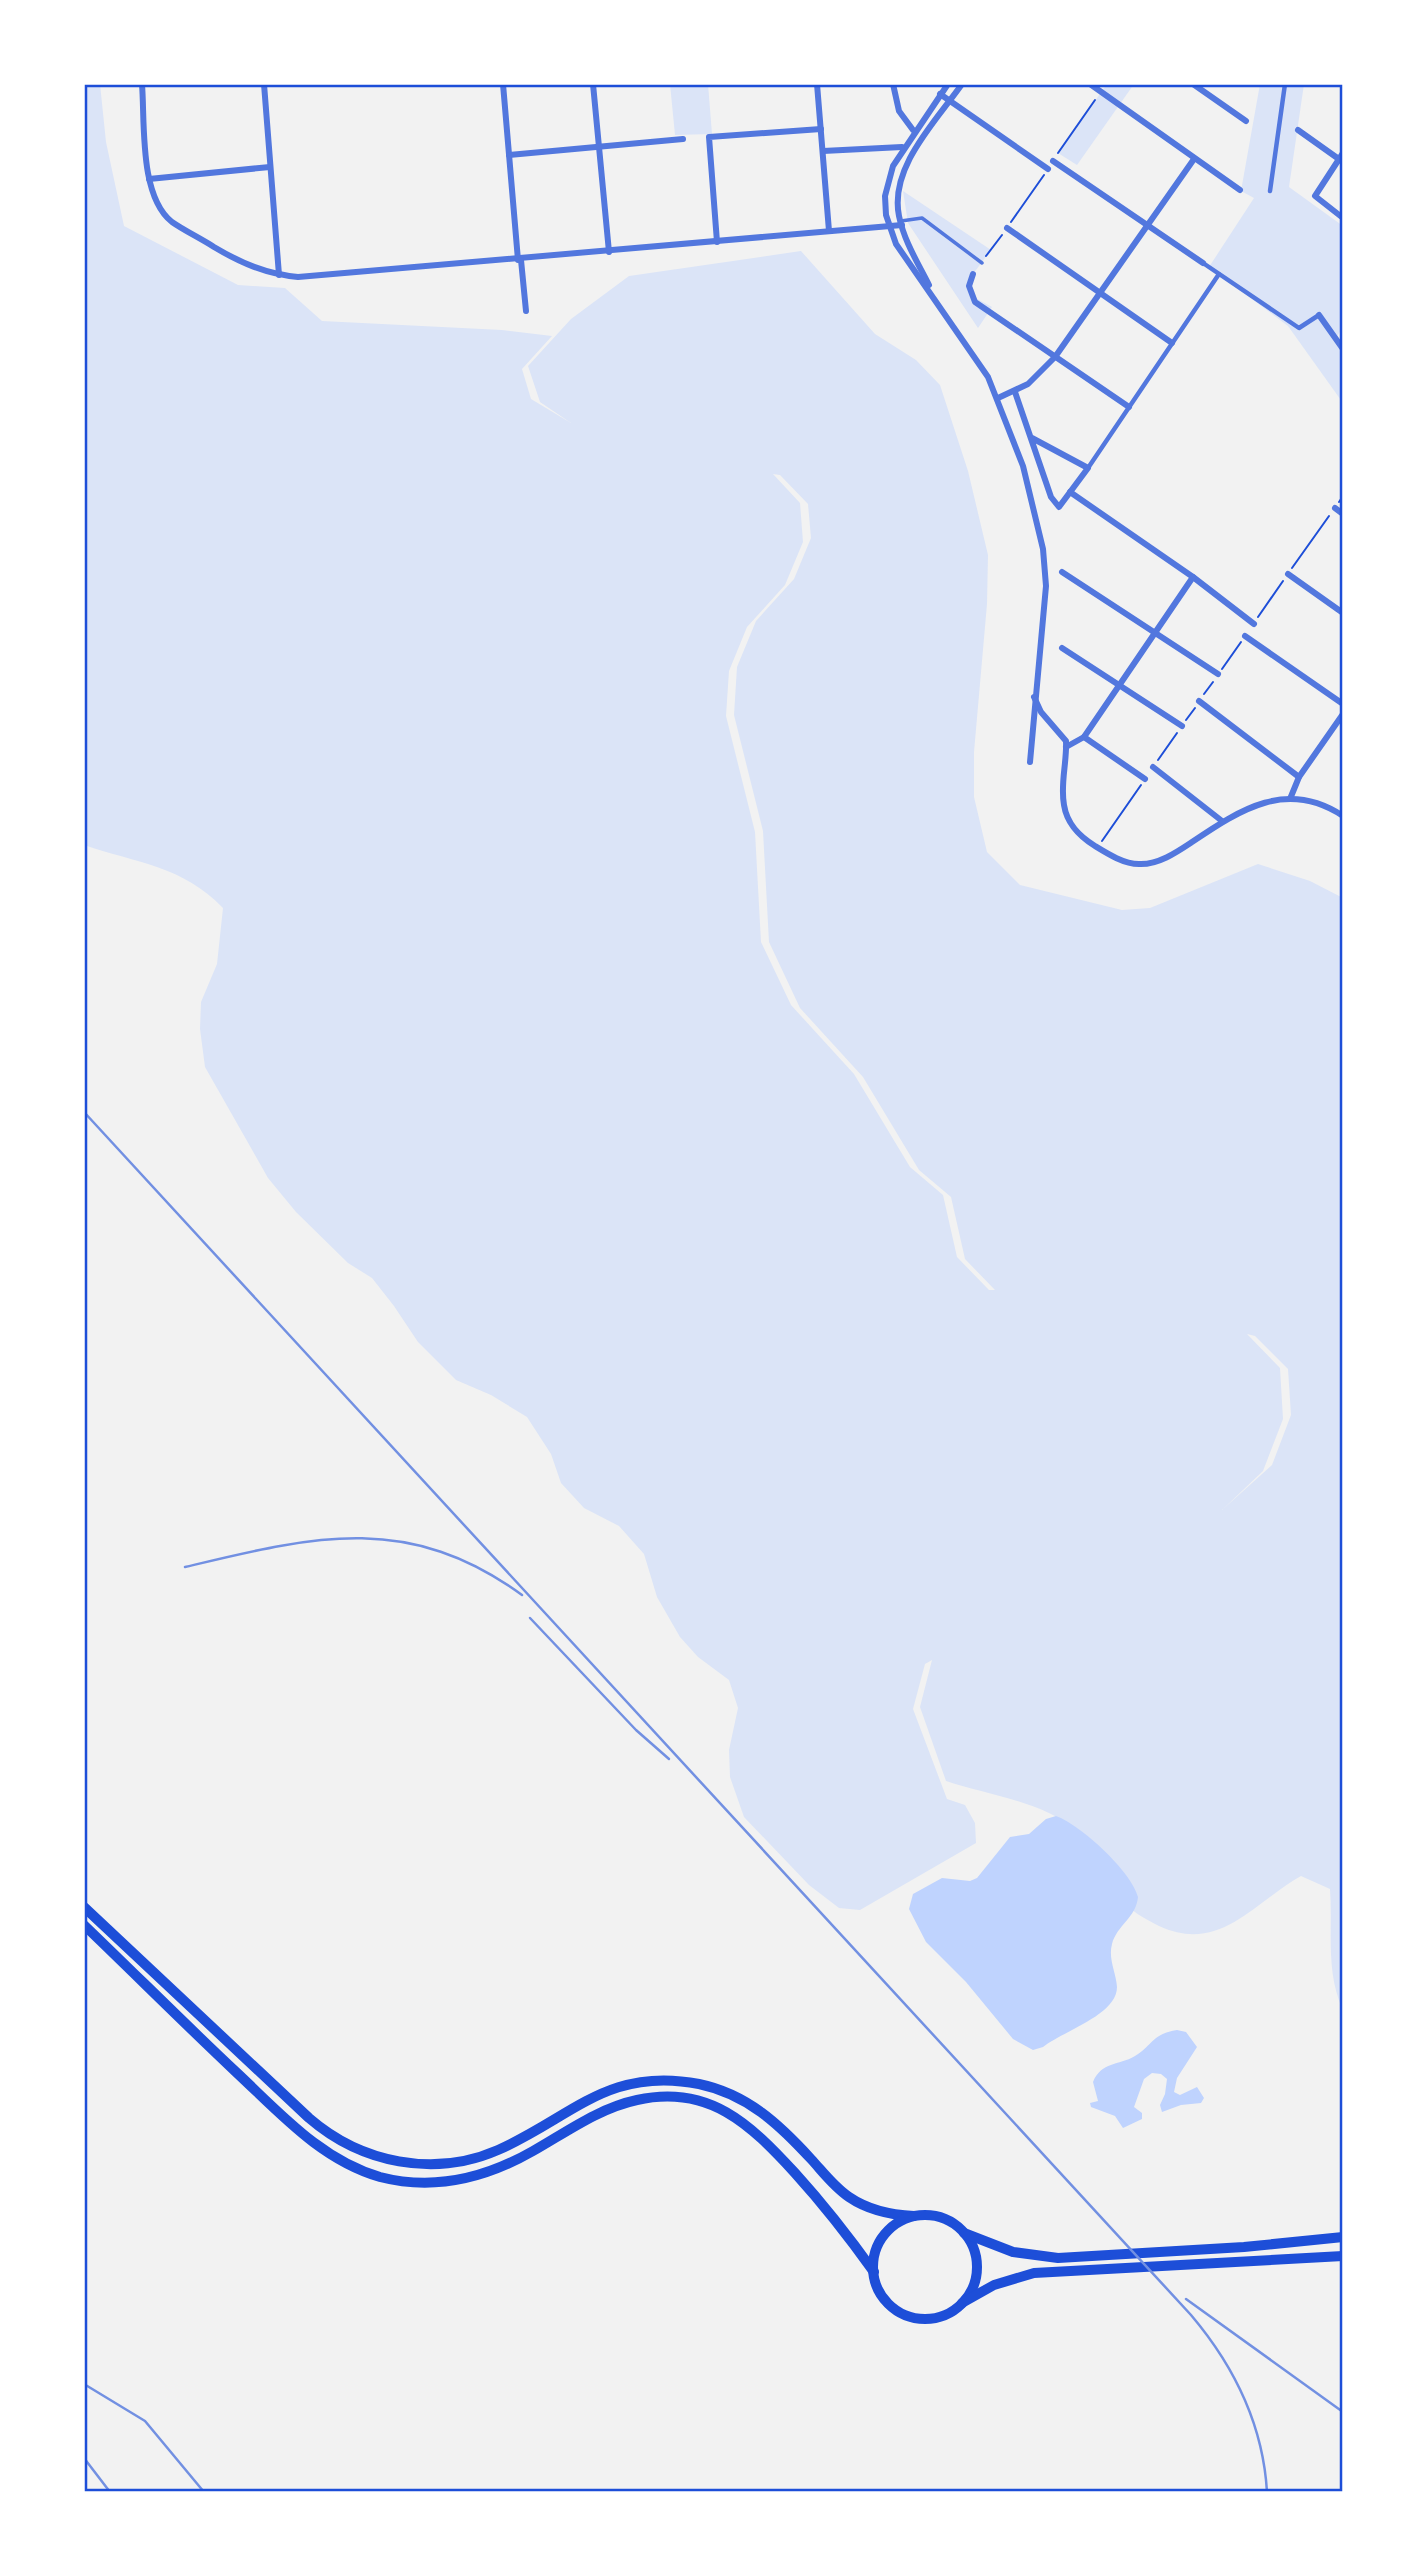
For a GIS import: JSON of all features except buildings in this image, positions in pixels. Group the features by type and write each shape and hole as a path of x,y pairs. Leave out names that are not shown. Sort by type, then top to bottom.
{"main road":[{"path":"84,1907 309,2118 339,2140 366,2153 415,2164 462,2162 499,2150 572,2106 605,2091 646,2081 687,2082 726,2092 762,2111 788,2133 840,2190 855,2201 881,2211 945,2219 964,2233 1013,2252 1058,2258 1244,2248 1343,2237"},
{"path":"84,1925 307,2139 354,2168 412,2183 456,2181 515,2161 622,2104 662,2096 698,2100 730,2113 757,2133 839,2222 874,2272 885,2299 909,2316 938,2318 994,2285 1034,2273 1343,2256"},
{"path":"874,2272 877,2250 884,2237 900,2222 914,2216"},
{"path":"962,2303 974,2286 977,2272 975,2251 964,2233"}],"street":[{"path":"153,84 142,84 149,178 158,205 172,222 244,264 279,275 298,277 519,260 901,223"},
{"path":"264,84 279,275"},
{"path":"503,84 526,311"},
{"path":"593,84 609,252"},
{"path":"817,84 829,231"},
{"path":"892,84 899,111 913,130"},
{"path":"947,84 902,147 887,187 887,226 896,244 981,365 998,398 1023,467 1045,571 1044,630 1033,696 1030,762"},
{"path":"939,302 901,223 898,199 906,166 962,84"},
{"path":"1090,84 1240,190"},
{"path":"1193,84 1246,121"},
{"path":"1270,191 1285,84"},
{"path":"940,94 1048,169"},
{"path":"717,242 709,137 821,130"},
{"path":"1298,130 1342,158 1315,196 1343,218"},
{"path":"509,155 683,139"},
{"path":"823,151 902,147"},
{"path":"998,398 1015,392 1034,379 1055,357 1195,159"},
{"path":"1053,161 1299,328 1319,315 1343,349"},
{"path":"149,178 270,167"},
{"path":"1007,228 1172,343"},
{"path":"974,274 969,286 975,302 1129,407"},
{"path":"1015,392 1055,503 1059,507 1219,274"},
{"path":"1032,438 1088,468"},
{"path":"1070,492 1193,577 1254,624"},
{"path":"1335,508 1343,514"},
{"path":"1062,572 1219,674"},
{"path":"1288,575 1343,613"},
{"path":"1066,747 1084,737 1193,577"},
{"path":"1245,636 1343,705"},
{"path":"1062,648 1182,726"},
{"path":"1033,696 1046,718 1064,737 1066,747 1063,787 1068,818 1084,839 1121,860 1137,864 1168,857 1222,821 1261,803 1290,799 1321,804 1343,816"},
{"path":"1199,701 1299,777"},
{"path":"1290,799 1299,777 1343,714"},
{"path":"1084,737 1144,779"},
{"path":"1153,768 1222,821"}],"lane":[{"path":"901,223 922,218 982,263"}],"path":[{"path":"1053,161 1100,92"},
{"path":"982,263 1048,169"}],"shaded area":[{"path":"84,84 100,84 106,142 124,226 238,285 285,288 322,321 502,330 552,336 522,369 531,399 571,423 540,402 528,366 571,319 629,276 801,251 875,334 916,360 940,385 968,471 988,555 987,604 974,752 974,797 987,852 1020,885 1122,910 1150,908 1258,864 1310,881 1343,898 1343,2010 1337,1995 1332,1965 1330,1889 1301,1876 1235,1922 1200,1934 1181,1933 1148,1920 1124,1902 1082,1836 1062,1820 1031,1805 946,1781 920,1707 932,1660 925,1664 913,1709 947,1799 965,1805 975,1823 976,1843 860,1910 839,1908 809,1885 744,1817 730,1777 729,1750 738,1708 729,1680 698,1657 680,1637 657,1597 644,1554 619,1526 584,1508 561,1483 551,1454 527,1417 491,1395 456,1380 418,1342 372,1278 348,1263 296,1212 268,1178 205,1067 200,1029 201,1002 217,964 223,908 208,894 175,874 84,845","holes":["773,474 780,475 808,504 811,538 794,579 756,621 737,667 734,715 763,831 769,942 800,1008 863,1077 919,1170 951,1197 965,1259 995,1290 989,1290 957,1257 943,1195 910,1167 854,1074 791,1005 761,942 755,832 726,716 729,671 747,627 785,585 803,542 800,503","1247,1334 1255,1336 1288,1369 1291,1415 1272,1465 1222,1510 1263,1471 1283,1419 1280,1368"]},
{"path":"670,84 708,84 712,134 675,135"},
{"path":"1107,84 1134,84 1077,165 1058,153"},
{"path":"1260,84 1304,84 1289,187 1343,226 1343,327 1336,338 1343,349 1343,403 1288,326 1209,267 1254,198 1241,191"},
{"path":"903,191 991,250 973,274 970,295 992,307 978,328 908,223"}],"water":[{"path":"1056,1816 1079,1829 1104,1850 1126,1875 1138,1897 1134,1911 1114,1937 1112,1944 1117,1987 1115,1997 1088,2022 1033,2050 1013,2039 966,1982 926,1942 909,1909 913,1894 942,1878 970,1881 977,1878 1010,1837 1029,1834 1046,1819"},
{"path":"1177,2030 1186,2032 1197,2047 1177,2078 1174,2092 1180,2095 1197,2087 1204,2098 1201,2103 1181,2105 1162,2112 1160,2105 1167,2079 1161,2074 1152,2073 1144,2079 1134,2107 1142,2113 1142,2119 1123,2128 1115,2116 1091,2107 1090,2103 1098,2101 1093,2082 1101,2070 1135,2056 1157,2037"}],"railway":[{"path":"84,1112 1191,2315 1221,2355 1244,2398 1260,2443 1267,2492"},
{"path":"185,1567 275,1547 317,1541 358,1538 398,1541 439,1551 480,1568 522,1595"},
{"path":"530,1618 636,1730 669,1759"},
{"path":"1186,2299 1343,2412"},
{"path":"84,2384 145,2421 204,2492"},
{"path":"84,2458 110,2492"}]}
